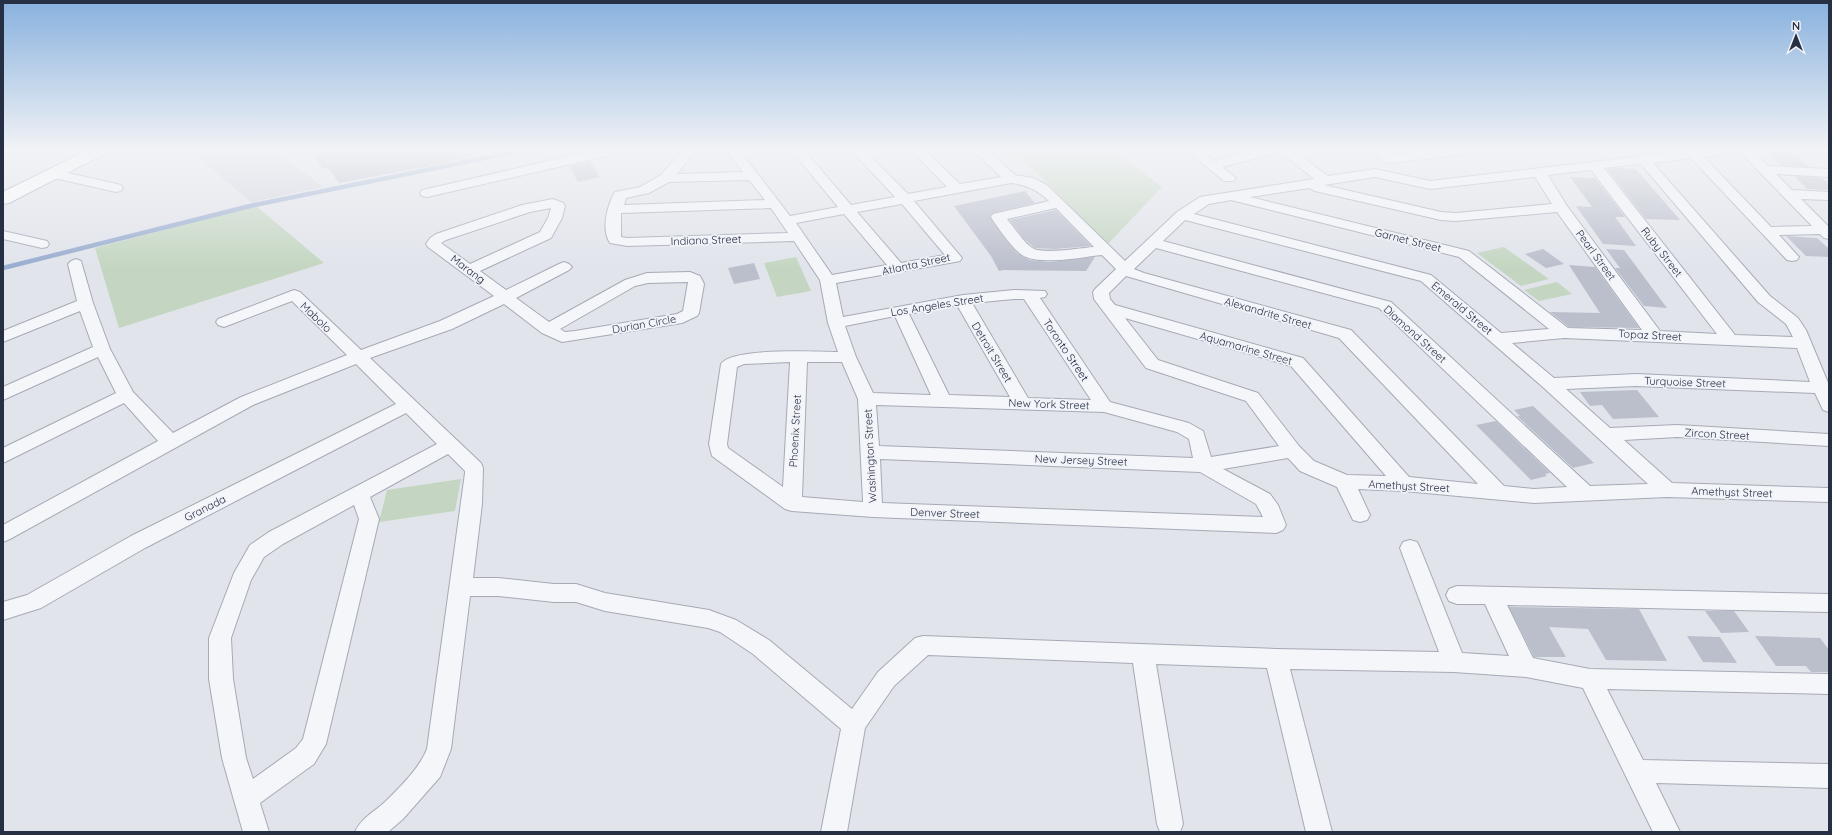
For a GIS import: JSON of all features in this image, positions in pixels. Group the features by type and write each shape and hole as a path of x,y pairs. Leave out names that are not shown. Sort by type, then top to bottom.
{"main road":[{"path":"3,200 23,190"}],"street":[{"path":"427,193 440,190"},
{"path":"644,190 620,195 615,209 775,204"},
{"name":"Washington Street","path":"764,190 828,280 836,323 848,357 867,398 873,510"},
{"path":"831,190 897,268"},
{"path":"896,190 905,199"},
{"path":"786,222 952,190"},
{"name":"Alexandrite Street","path":"1044,190 1125,270 1139,276 1345,334 1498,492"},
{"path":"1125,270 1182,215 1205,200 1271,190"},
{"path":"1327,190 1441,216 1456,217 1560,207"},
{"name":"Pearl Street","path":"1550,190 1560,207 1654,335"},
{"name":"Ruby Street","path":"1614,190 1730,339"},
{"path":"1670,190 1764,299 1792,321 1798,330 1802,343 1829,406"},
{"path":"1729,190 1792,257"},
{"path":"1784,190 1825,227"},
{"path":"1788,194 1829,196"},
{"name":"Garnet Street","path":"1229,196 1464,254 1564,333"},
{"name":"Atlanta Street","path":"828,280 955,258 905,199"},
{"name":"Marang","path":"470,270 546,235 555,218 558,206 552,203 545,203 435,240 433,244 506,298"},
{"path":"1059,203 998,217 1029,253 1048,255 1105,250"},
{"name":"Indiana Street","path":"615,209 612,232 615,240 627,242 798,237"},
{"name":"Emerald Street","path":"1182,215 1426,278 1550,384 1667,490"},
{"path":"1768,231 1825,227"},
{"path":"3,235 42,244"},
{"name":"Diamond Street","path":"1153,243 1385,305 1586,494"},
{"path":"76,264 85,303 102,349 126,395 170,442"},
{"path":"3,534 247,401 357,357 446,325 506,298 564,267"},
{"name":"Amethyst Street","path":"1125,270 1102,292 1102,299 1152,364 1252,397 1292,451 1307,466 1344,482 1404,484 1534,496 1667,490 1829,495"},
{"name":"Durian Circle","path":"506,298 548,329 562,337 575,336 682,318 691,314 696,284 695,280 690,277 647,278 630,283 548,329"},
{"name":"Los Angeles Street","path":"836,323 962,300 1010,294 1034,294"},
{"name":"Toronto Street","path":"1034,294 1104,406"},
{"name":"Mabolo","path":"224,322 294,295 357,357"},
{"name":"Detroit Street","path":"962,300 1024,404"},
{"path":"3,337 85,303"},
{"name":"Aquamarine Street","path":"1108,308 1297,362 1404,484"},
{"path":"900,311 943,401"},
{"name":"Topaz Street","path":"1497,339 1564,333 1654,335 1802,343"},
{"path":"3,394 102,349"},
{"path":"357,357 474,468 475,473 439,749 431,769 426,775 394,810 368,832"},
{"path":"792,504 718,452 729,364 741,359 776,357 848,357"},
{"name":"Phoenix Street","path":"792,504 799,358"},
{"name":"Turquoise Street","path":"1550,384 1636,380 1821,388"},
{"path":"3,456 126,395"},
{"name":"New York Street","path":"867,398 1104,406 1183,427 1190,431 1197,436 1204,465"},
{"name":"Granada","path":"3,611 33,602 138,542 408,405"},
{"name":"Zircon Street","path":"1606,435 1677,431 1829,440"},
{"path":"256,832 234,758 221,679 220,638 241,579 257,551 276,538 450,445"},
{"name":"New Jersey Street","path":"870,452 1204,465 1292,451"},
{"name":"Denver Street","path":"792,504 873,510 1276,525 1268,505 1263,499 1212,471 1204,465"},
{"path":"1344,482 1360,515"},
{"path":"245,799 305,756 314,744 369,519 359,494"},
{"path":"1410,548 1454,662"},
{"path":"461,587 498,587 576,594 605,602 710,619 728,626 761,647 854,725"},
{"path":"1457,595 1829,603"},
{"path":"1492,596 1526,667"},
{"path":"834,832 854,725 886,680 923,645 1276,659 1454,662 1526,667 1590,679 1829,684"},
{"path":"1144,653 1170,824"},
{"path":"1276,659 1319,832"},
{"path":"1590,679 1667,832"},
{"path":"1636,771 1829,776"}],"shaded area":[{"path":"237,190 309,190 251,202"}],"green space":[{"path":"1055,190 1159,190 1107,245"},
{"path":"256,206 324,263 119,328 95,248"},
{"path":"1504,247 1549,279 1521,286 1477,253"},
{"path":"796,257 811,291 777,297 764,263"},
{"path":"1557,282 1572,294 1539,301 1524,290"},
{"path":"461,479 455,511 379,522 387,490"}],"building":[{"path":"1580,190 1604,190 1625,217 1615,217 1636,246 1603,244 1576,206 1592,207"},
{"path":"1623,190 1654,190 1680,220 1646,219"},
{"path":"1025,191 1035,203 993,213 990,216 1004,238 1017,253 1030,260 1050,262 1095,257 1086,271 999,271 991,256 954,206"},
{"path":"1056,210 1091,246 1055,249 1035,248 1024,239 1010,220"},
{"path":"1786,236 1817,238 1829,249 1829,257 1806,256"},
{"path":"1543,249 1564,264 1546,268 1525,254"},
{"path":"1606,249 1624,250 1667,308 1644,306 1615,268 1620,268"},
{"path":"754,263 760,279 734,284 728,268"},
{"path":"1569,265 1595,267 1639,328 1569,327 1550,312 1600,313"},
{"path":"1637,390 1659,417 1613,419 1602,405 1590,406 1580,392"},
{"path":"1533,406 1594,463 1573,468 1517,416 1520,416 1514,410"},
{"path":"1496,421 1550,473 1545,474 1547,476 1531,480 1476,425"},
{"path":"1509,607 1639,609 1667,661 1606,660 1588,629 1549,627 1566,657 1534,657"},
{"path":"1705,611 1734,611 1749,632 1721,633"},
{"path":"1687,636 1720,637 1737,663 1703,662"},
{"path":"1755,636 1820,638 1829,650 1829,672 1811,672 1806,666 1776,666"}],"waterway":[{"path":"3,268 254,205 328,190"}]}
